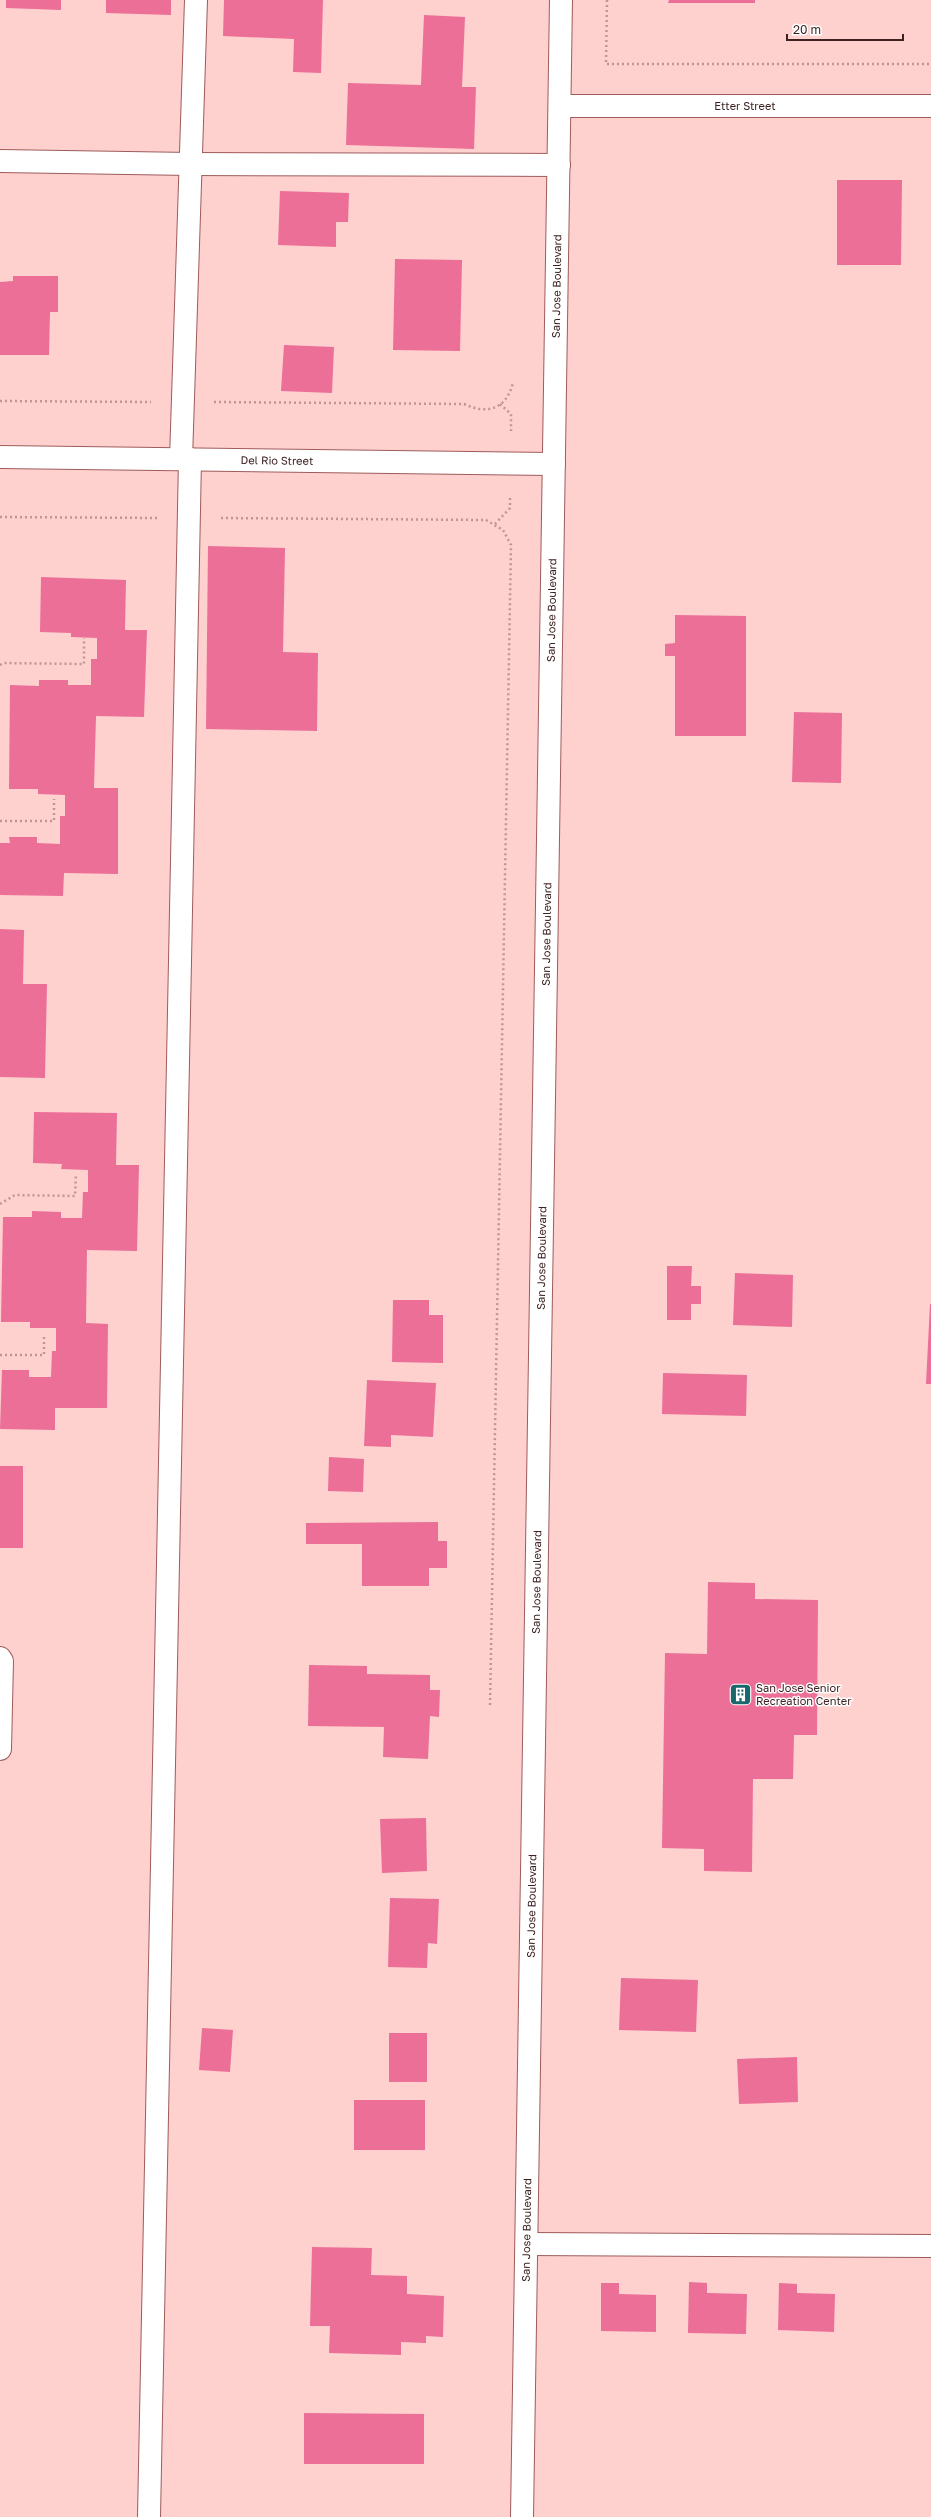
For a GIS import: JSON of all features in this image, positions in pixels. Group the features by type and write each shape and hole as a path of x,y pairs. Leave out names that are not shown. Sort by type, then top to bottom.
{"street":[{"path":"149,2517 188,518 183,402 196,0"},
{"name":"San Jose Boulevard","path":"522,2517 561,0"},
{"name":"Etter Street","path":"560,106 931,106"},
{"path":"0,161 191,164 559,165"},
{"name":"Del Rio Street","path":"0,457 554,464"},
{"path":"0,1658 2,1661 0,1748"},
{"path":"527,2244 931,2246"}],"path":[{"path":"607,0 606,64 931,64"},
{"path":"0,401 464,404 488,410 500,404 510,394 513,383"},
{"path":"0,517 486,520 503,530 511,545 490,1706"},
{"path":"0,665 4,662 84,664 84,638"},
{"path":"0,821 54,821 54,799"},
{"path":"0,1204 15,1195 75,1196 76,1174"},
{"path":"0,1354 44,1355 44,1335"}],"building":[{"path":"6,0 61,0 61,10 6,8"},
{"path":"106,0 171,0 171,15 106,13"},
{"path":"224,0 323,0 321,73 293,72 294,39 223,36"},
{"path":"669,0 755,0 755,3 668,3"},
{"path":"424,15 465,17 462,87 476,87 474,149 346,145 348,83 421,85"},
{"path":"837,180 902,180 901,265 837,265"},
{"path":"280,191 349,193 348,222 336,222 336,247 278,245"},
{"path":"395,259 462,260 460,351 393,350"},
{"path":"13,276 58,276 58,312 50,312 49,355 0,355 0,282 13,281"},
{"path":"284,345 334,347 332,393 281,391"},
{"path":"208,546 285,548 283,652 318,653 317,731 206,729"},
{"path":"41,577 126,580 125,630 147,630 144,717 96,716 94,788 118,788 118,874 64,873 63,896 0,895 0,843 10,843 9,837 37,837 37,843 60,844 60,816 65,816 65,795 38,794 38,789 9,789 10,685 39,686 39,680 68,680 68,685 91,685 91,659 97,659 97,638 71,637 71,633 40,632"},
{"path":"675,615 746,616 746,736 675,736 675,656 665,656 665,644 675,643"},
{"path":"794,712 842,713 841,783 792,782"},
{"path":"0,929 24,930 23,984 47,984 45,1078 0,1077"},
{"path":"34,1112 117,1113 116,1165 139,1165 137,1251 87,1250 86,1323 108,1324 107,1408 55,1408 55,1430 0,1429 2,1370 29,1370 29,1377 51,1377 52,1351 56,1351 56,1328 30,1328 30,1322 1,1322 3,1217 32,1217 32,1211 61,1212 61,1218 82,1218 83,1192 88,1192 88,1170 61,1169 62,1164 33,1163"},
{"path":"667,1266 692,1266 691,1286 701,1286 701,1304 691,1304 691,1320 667,1320"},
{"path":"735,1273 793,1275 792,1327 733,1325"},
{"path":"393,1300 429,1300 429,1315 443,1315 443,1363 392,1362"},
{"path":"930,1304 931,1384 926,1384"},
{"path":"663,1373 747,1375 746,1416 662,1414"},
{"path":"367,1380 436,1383 433,1437 391,1435 391,1447 364,1446"},
{"path":"329,1457 364,1459 363,1492 328,1491"},
{"path":"0,1466 23,1466 23,1548 0,1548"},
{"path":"438,1522 438,1541 447,1541 447,1568 429,1568 429,1586 362,1586 362,1544 306,1544 306,1523"},
{"name":"San Jose Senior Recreation Center","path":"708,1582 755,1583 755,1599 818,1600 817,1735 794,1735 793,1779 753,1779 752,1872 704,1871 704,1849 662,1848 665,1653 707,1654"},
{"path":"309,1665 367,1666 367,1674 430,1675 430,1690 440,1690 439,1717 430,1716 428,1759 383,1757 384,1727 308,1726"},
{"path":"426,1818 427,1871 382,1873 380,1819"},
{"path":"390,1898 439,1899 437,1944 428,1943 427,1968 388,1967"},
{"path":"621,1978 698,1980 696,2032 619,2030"},
{"path":"202,2028 233,2030 230,2072 199,2070"},
{"path":"389,2033 427,2033 427,2082 389,2082"},
{"path":"797,2057 798,2102 739,2104 737,2059"},
{"path":"354,2100 425,2100 425,2150 354,2150"},
{"path":"312,2247 372,2248 371,2275 407,2276 407,2294 444,2296 443,2337 426,2336 426,2343 401,2342 401,2355 329,2353 330,2326 310,2326"},
{"path":"689,2282 707,2283 707,2293 747,2294 746,2334 688,2333"},
{"path":"601,2283 619,2283 619,2294 656,2295 656,2332 601,2331"},
{"path":"779,2283 797,2284 797,2293 835,2294 834,2332 778,2330"},
{"path":"304,2413 424,2414 424,2464 304,2464"}],"place":[{"name":"San Jose Senior Recreation Center","path":"741,1694"}]}
